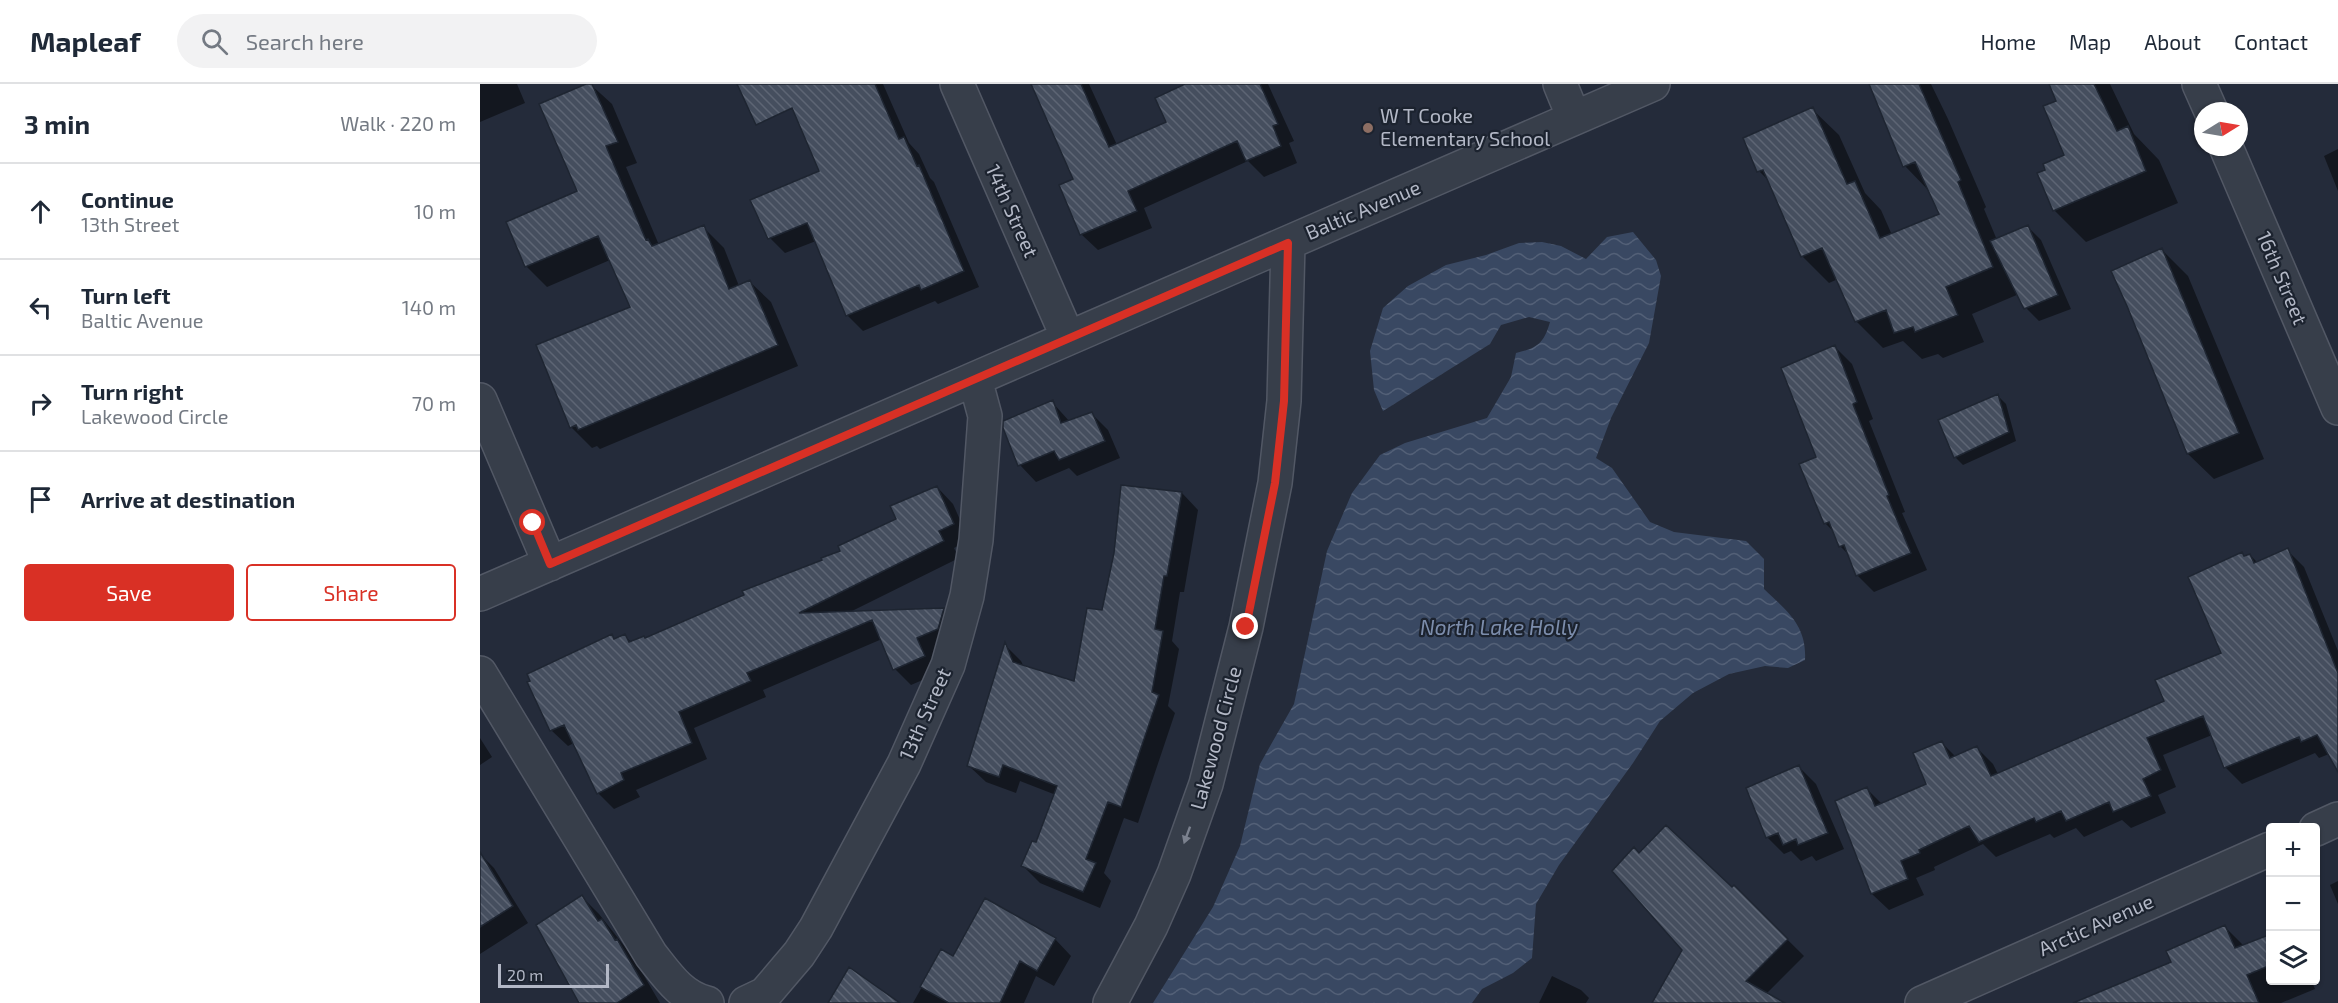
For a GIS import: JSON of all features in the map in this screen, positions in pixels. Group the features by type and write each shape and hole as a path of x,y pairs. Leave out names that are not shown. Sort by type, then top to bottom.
{"street":[{"name":"14th Street","path":"957,84 1068,338"},
{"path":"1560,84 1574,118"},
{"name":"Baltic Avenue","path":"480,594 1653,84"},
{"path":"2199,84 2207,102"},
{"name":"16th Street","path":"2230,156 2338,408"},
{"name":"Lakewood Circle","path":"1110,1003 1151,926 1186,840 1206,784 1246,627 1275,483 1284,401 1288,243"},
{"name":"13th Street","path":"746,1003 765,994 799,954 816,928 904,764 948,665 967,596 976,540 985,416 975,379"},
{"path":"480,400 550,564"},
{"path":"480,673 651,955 677,988 707,1003"},
{"path":"2320,827 2338,819"},
{"name":"Arctic Avenue","path":"1922,1003 2266,851"}],"water":[{"name":"North Lake Holly","path":"1633,232 1656,260 1661,276 1649,343 1611,418 1596,458 1612,468 1650,522 1674,532 1746,541 1764,559 1764,589 1788,612 1799,628 1803,637 1805,660 1788,668 1765,666 1729,674 1693,693 1660,721 1633,763 1559,865 1536,904 1532,958 1513,973 1482,989 1472,1003 1153,1003 1213,907 1240,846 1260,764 1294,704 1327,551 1352,493 1380,455 1405,443 1487,418 1511,377 1516,353 1539,344 1550,322 1529,317 1501,325 1490,344 1383,411 1374,390 1370,351 1383,308 1408,286 1446,265 1486,255 1519,243 1542,242 1561,246 1586,259 1607,237"}],"building":[{"path":"586,84 592,84 618,142 606,146 646,240 648,239 652,246 704,225 729,289 750,280 778,345 578,430 576,425 570,428 536,345 630,307 598,236 525,267 506,222 577,191 539,104"},
{"path":"737,84 875,84 899,139 904,137 917,166 919,165 964,271 921,290 919,285 846,316 807,223 768,239 750,200 819,171 792,108 756,125"},
{"path":"1031,84 1081,84 1109,147 1166,122 1155,98 1185,84 1260,84 1278,124 1273,126 1281,146 1246,161 1237,141 1128,191 1137,211 1080,235 1059,185 1073,179"},
{"path":"1869,84 1919,84 1961,180 1958,182 1993,267 1946,287 1958,315 1915,332 1913,327 1894,333 1886,310 1855,322 1822,248 1801,257 1763,170 1757,172 1743,138 1813,107 1847,184 1855,181 1880,238 1939,214 1915,162 1903,167"},
{"path":"2049,84 2094,84 2117,131 2128,126 2146,171 2053,211 2037,173 2045,170 2043,164 2064,155 2043,106 2056,101"},
{"path":"2028,225 2058,295 2024,309 1990,241"},
{"path":"2162,248 2239,433 2187,454 2111,271"},
{"path":"1835,345 1857,402 1853,404 1911,553 1856,576 1844,545 1839,547 1829,522 1824,524 1799,464 1816,457 1781,368"},
{"path":"1998,394 2009,432 1954,458 1938,420"},
{"path":"1053,400 1061,423 1092,412 1105,441 1059,460 1054,451 1018,466 1003,428 1003,421"},
{"path":"1121,485 1182,492 1155,629 1163,631 1152,692 1159,695 1121,807 1108,802 1086,859 1096,863 1083,892 1021,866 1032,841 1036,842 1057,786 1003,765 999,777 967,766 1005,642 1013,662 1074,681 1087,608 1102,610 1114,553"},
{"path":"937,486 954,524 939,531 944,541 799,613 944,608 938,629 917,638 925,656 893,670 872,620 747,673 751,681 679,712 692,743 621,773 624,780 597,794 564,725 550,731 527,682 530,681 527,674 612,634 614,639 625,634 629,642 644,636 645,638 744,595 742,591 822,560 821,558 840,551 838,546 896,519 890,506"},
{"path":"2288,548 2338,673 2338,772 2317,735 2301,742 2299,737 2224,768 2203,716 2147,738 2161,770 2143,779 2151,796 2113,812 2109,802 2066,821 2061,811 2036,822 2034,818 1979,842 1969,826 1901,861 1908,879 1871,894 1835,801 1867,787 1875,806 1926,784 1913,753 1942,741 1950,758 1977,746 1991,776 2164,701 2155,680 2221,653 2188,577 2242,552 2244,556 2250,554 2254,563"},
{"path":"1799,765 1828,833 1798,845 1796,839 1783,845 1778,833 1766,838 1746,788"},
{"path":"1666,825 1732,887 1734,885 1788,939 1746,981 1785,1003 1652,1003 1682,950 1612,871 1634,847 1639,853"},
{"path":"480,852 513,906 480,927"},
{"path":"582,895 598,921 602,919 615,940 617,939 644,985 617,1003 579,1003 536,925"},
{"path":"985,898 1056,938 1037,971 1020,961 1000,1003 949,1003 920,987 941,949 953,956"},
{"path":"2225,925 2235,948 2266,936 2266,967 2247,975 2259,1003 2073,1003 2171,962 2166,951"},
{"path":"849,967 900,1003 828,1003"}],"place":[{"name":"W T Cooke Elementary School","path":"1368,128"}],"route":[{"path":"533,523 550,564 1288,243 1284,401 1275,483 1246,627"}]}
